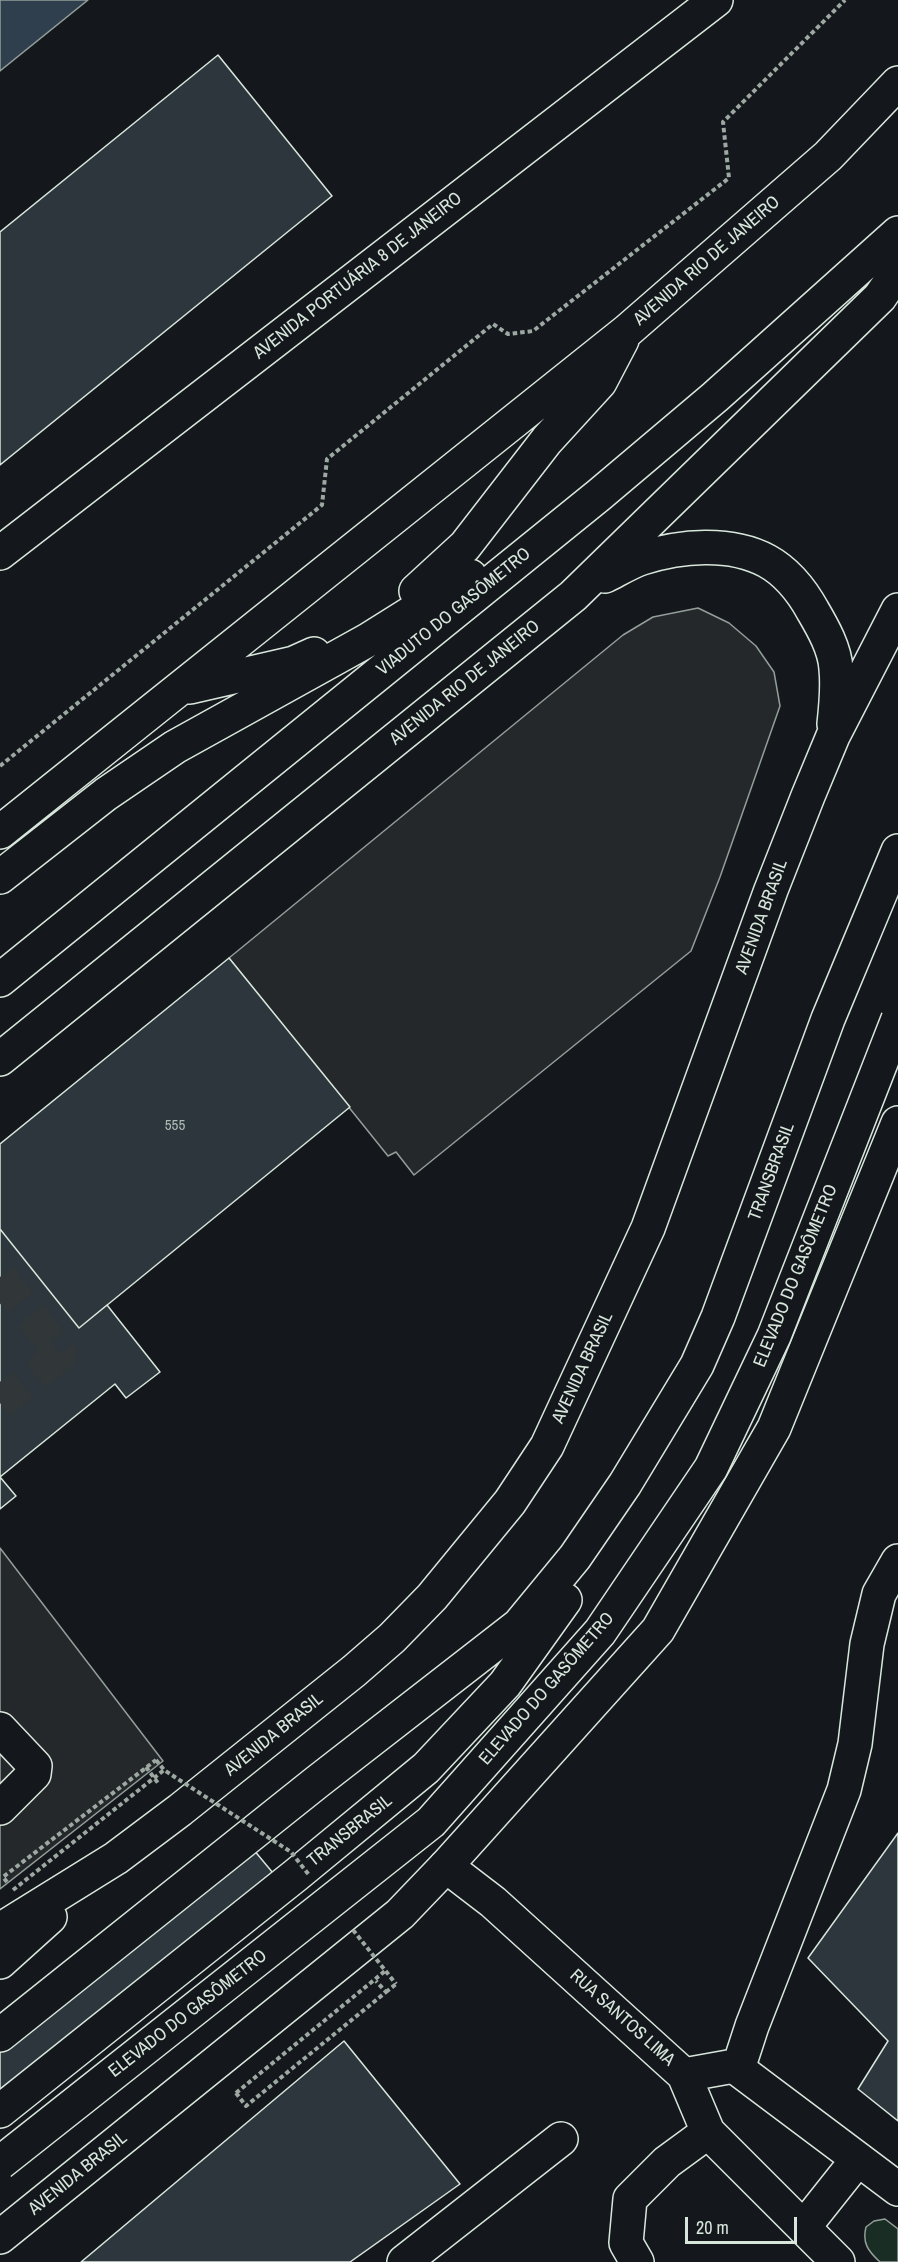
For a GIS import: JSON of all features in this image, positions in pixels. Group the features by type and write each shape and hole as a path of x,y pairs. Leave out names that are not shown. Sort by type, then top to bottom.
{"main road":[{"name":"AVENIDA PORTUÁRIA 8 DE JANEIRO","path":"0,553 716,0"},
{"name":"AVENIDA RIO DE JANEIRO","path":"0,832 627,331 828,156 898,83"},
{"name":"VIADUTO DO GASÔMETRO","path":"0,980 599,495 716,397 898,233"},
{"name":"AVENIDA RIO DE JANEIRO","path":"0,1059 573,596 880,297 898,271"},
{"path":"182,688 294,663 336,645 388,615 430,580 465,546 547,440 600,382 627,331"},
{"path":"0,877 106,794 175,747 368,640 599,495"},
{"path":"573,596 641,558 695,548 720,547 766,561 789,577 806,597 826,632 836,667 837,699 833,736"},
{"name":"AVENIDA BRASIL","path":"0,1930 116,1858 354,1671 392,1638 432,1597 510,1502 547,1446 648,1228 771,890 833,736 898,610"},
{"name":"TRANSBRASIL","path":"0,2035 317,1782 519,1625 575,1557 625,1484 697,1365 718,1317 828,1019 898,851"},
{"name":"ELEVADO DO GASÔMETRO","path":"0,2163 430,1822 600,1632 711,1468 774,1336 898,1019"},
{"name":"AVENIDA BRASIL","path":"0,2237 351,1939 400,1914 658,1630 774,1428 898,1123"},
{"name":"TRANSBRASIL","path":"0,2111 296,1875 426,1768 505,1684 572,1591 625,1484"},
{"path":"898,1561 879,1594 867,1644 855,1744 844,1790 752,2026 738,2069 898,2189"},
{"path":"0,1729 34,1766 34,1774 0,1808"},
{"path":"0,1962 116,1858"},
{"name":"RUA SANTOS LIMA","path":"446,1866 493,1902 684,2075 734,2066 738,2069"},
{"path":"684,2075 708,2132 838,2262"},
{"path":"637,2262 626,2243 630,2199 667,2162 708,2132"},
{"path":"404,2262 561,2139"},
{"path":"804,2227 858,2159"}],"path":[{"path":"0,766 322,506 327,459 493,324 508,334 533,331 729,178 723,122 845,0"},
{"path":"164,1770 13,1890 3,1877 156,1760 164,1770 291,1852 313,1880"},
{"path":"351,1939 385,1971 396,1984 246,2106 236,2093 385,1971"},
{"path":"351,1939 386,1992"}],"green space":[{"path":"885,2219 898,2229 898,2262 880,2262 869,2250 866,2242 866,2227 874,2221"}],"shaded area":[{"path":"698,608 729,623 756,646 774,672 780,706 720,877 691,951 414,1175 396,1152 388,1156 229,958 623,635 653,617"},
{"path":"0,1548 163,1761 0,1889"}],"water":[{"path":"0,0 88,0 0,71"}],"building":[{"path":"218,55 332,196 0,465 0,232"},
{"path":"229,958 350,1107 79,1328 0,1229 0,1144"},
{"path":"0,1229 79,1328 107,1305 160,1372 126,1398 115,1384 0,1477"},
{"path":"0,1477 16,1496 0,1509"},
{"path":"898,1833 898,2121 858,2089 888,2041 808,1958"},
{"path":"253,1849 278,1879 0,2101 0,2051"},
{"path":"344,2041 460,2184 350,2262 81,2262"}],"tunnel":[{"path":"0,1277 61,1354 0,1403"}]}
